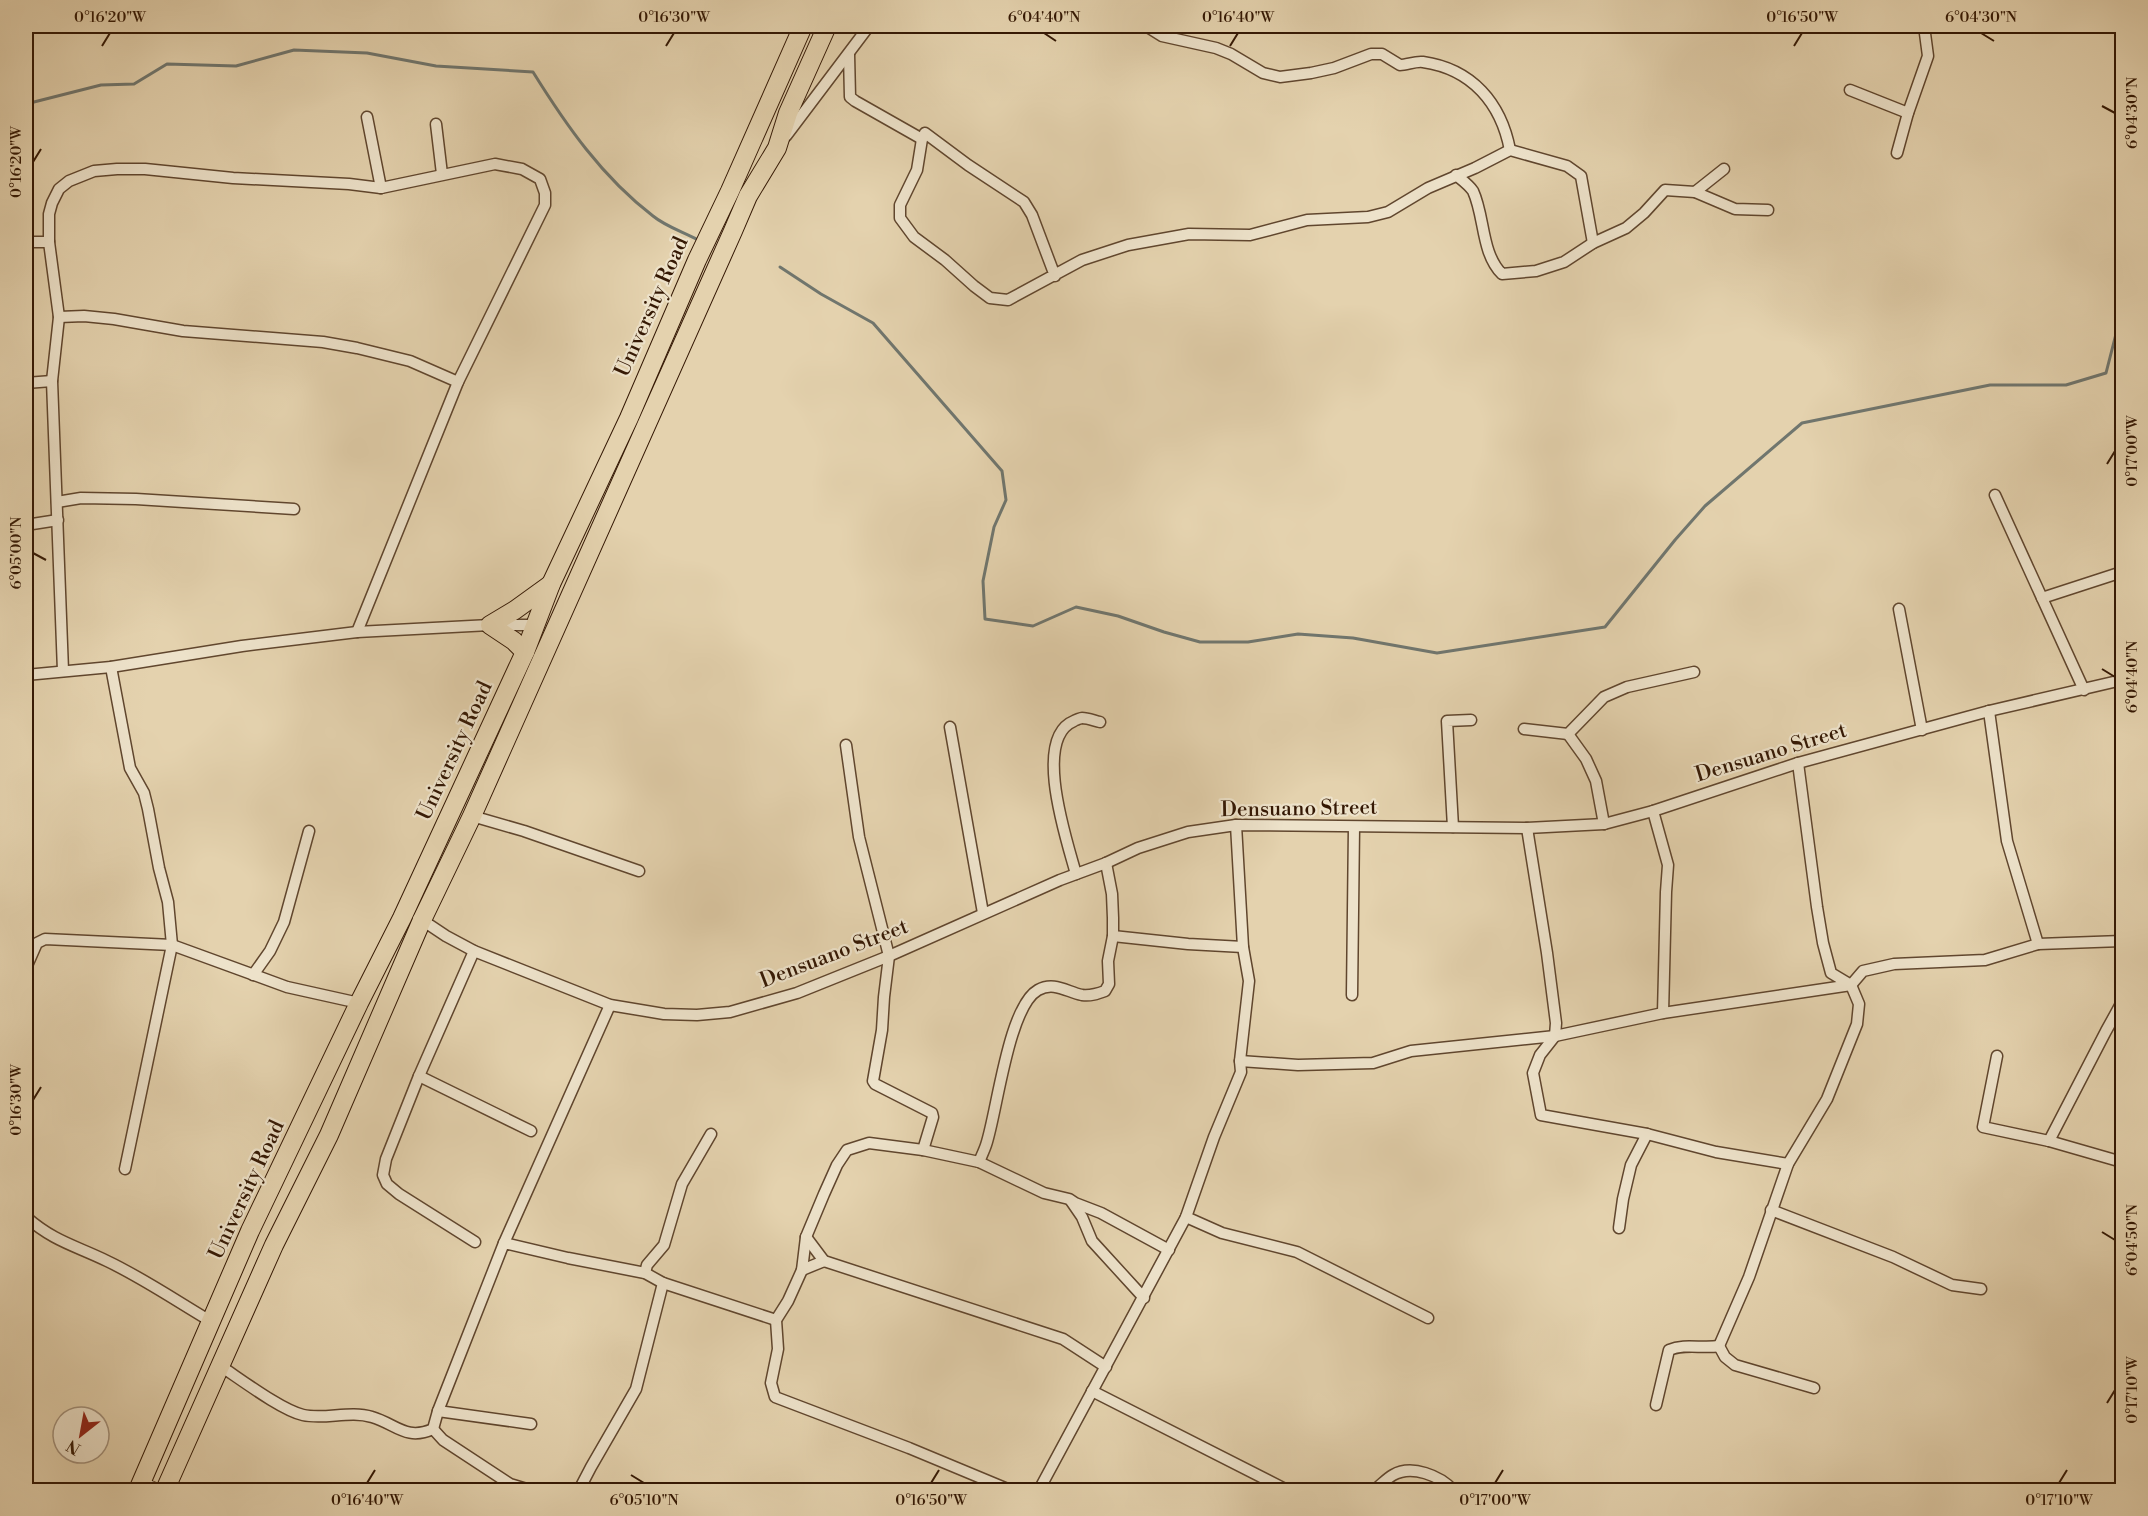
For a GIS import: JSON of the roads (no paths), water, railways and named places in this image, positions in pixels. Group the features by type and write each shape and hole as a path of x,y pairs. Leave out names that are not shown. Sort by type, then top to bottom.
{"highway":[{"name":"University Road","path":"144,1488 250,1231 402,918 525,652 551,584 629,418 697,260 803,26"},
{"name":"University Road","path":"165,1491 219,1365 274,1245 329,1135 422,920 559,624 736,222 748,196 777,148 788,113 827,26"},
{"path":"525,652 514,641 490,625 551,584"}],"street":[{"path":"777,148 869,26"},
{"path":"1146,26 1162,36 1216,48 1263,73 1280,77 1334,68 1371,54 1382,54 1400,65 1420,62 1455,71 1480,87 1487,95 1506,132 1510,150"},
{"path":"1897,153 1928,56 1924,26"},
{"path":"849,54 850,97 922,139"},
{"path":"1850,90 1908,113"},
{"path":"367,117 381,188"},
{"path":"436,124 442,174"},
{"path":"1055,276 1032,215 1024,202 925,133 917,170 900,205 900,218 914,237 990,298 1008,300 1055,276 1082,260 1128,245 1189,234 1250,235 1307,220 1368,217 1388,212 1428,188 1510,150 1567,166 1581,176 1593,243"},
{"path":"63,671 52,381 59,317 49,242 49,214 51,203 59,189 69,181 94,171 145,169 233,178 381,188 495,164 522,169 540,179 545,193 545,205 458,382 357,632"},
{"path":"1695,192 1724,169"},
{"path":"1456,175 1473,191 1489,249 1496,268 1503,274 1536,271 1564,262 1593,243 1626,228 1644,213 1665,190 1695,192 1735,209 1768,210"},
{"path":"26,242 49,242"},
{"path":"59,317 84,316 114,319 183,331 345,346 410,361 458,382"},
{"path":"26,383 52,381"},
{"path":"1995,495 2084,690"},
{"path":"57,502 81,498 136,499 294,509"},
{"path":"26,525 58,520"},
{"path":"2042,598 2122,572"},
{"path":"1899,609 1922,730"},
{"path":"26,675 111,666 242,646 357,632 559,624"},
{"path":"111,666 130,768 144,793 148,808 152,837 168,902 172,945 125,1169"},
{"path":"1568,734 1604,697 1627,687 1694,672"},
{"name":"Densuano Street","path":"402,918 422,920 474,951 609,1005 664,1014 697,1015 729,1012 797,993 889,956 983,913 1138,848 1188,832 1236,825 1527,828 1604,824 1653,811 1798,763 1989,711 2122,680"},
{"path":"1989,711 2007,841 2038,944"},
{"path":"1076,874 1055,781 1053,755 1057,738 1067,724 1082,718 1100,723"},
{"path":"1453,827 1447,721 1471,720"},
{"path":"950,727 983,913"},
{"path":"1524,729 1568,734 1586,759 1596,781 1604,824"},
{"path":"846,745 859,837 889,956 882,1030 873,1081 932,1113 933,1117 923,1150"},
{"path":"1719,1346 1749,1277 1788,1164 1827,1099 1857,1024 1859,1004 1851,985 1831,973 1823,943 1798,763"},
{"path":"1653,811 1668,865 1663,1013"},
{"path":"472,816 524,831 639,871"},
{"path":"1039,1491 1186,1217 1214,1137 1241,1072 1240,1060 1249,981 1243,947 1236,825"},
{"path":"1352,995 1354,827"},
{"path":"1527,828 1556,1023 1555,1036 1540,1055 1533,1073 1541,1115 1647,1134 1716,1152 1788,1164"},
{"path":"253,975 270,951 284,922 309,831"},
{"path":"979,1162 987,1144 1002,1072 1027,1001 1039,990 1056,986 1082,995 1094,995 1105,991 1109,984 1108,961 1113,936 1112,894 1106,863"},
{"path":"1113,936 1243,947"},
{"path":"26,969 37,943 45,939 172,945 287,987 359,1003"},
{"path":"1240,1060 1298,1065 1373,1063 1411,1051 1555,1036 1663,1013 1851,985 1863,971 1894,964 1985,960 2038,944 2122,941"},
{"path":"474,951 419,1076 386,1159 383,1175 387,1184 399,1194 475,1242"},
{"path":"2049,1141 2122,1002"},
{"path":"219,1365 261,1392 304,1415 373,1417 408,1434 425,1433 433,1429 504,1243 609,1005"},
{"path":"1997,1056 1983,1127 2049,1141 2122,1162"},
{"path":"419,1076 531,1131"},
{"path":"645,1273 647,1265 664,1245 682,1184 711,1134"},
{"path":"1619,1228 1631,1165 1647,1134"},
{"path":"1010,1491 909,1448 775,1397 771,1383 778,1349 776,1320 788,1301 802,1270 806,1237 837,1165 847,1150 869,1143 923,1150 979,1162 1044,1193 1069,1199 1125,1225 1169,1250"},
{"path":"1069,1199 1082,1217 1092,1241 1144,1298"},
{"path":"1771,1210 1893,1257 1952,1285 1982,1289"},
{"path":"26,1217 45,1233 67,1245 108,1261 212,1322"},
{"path":"1186,1217 1222,1233 1297,1252 1428,1318"},
{"path":"806,1237 824,1261 1063,1339 1106,1367"},
{"path":"504,1243 645,1273 663,1283 776,1320"},
{"path":"802,1270 824,1261"},
{"path":"579,1491 636,1389 663,1283"},
{"path":"1656,1405 1669,1350 1678,1346 1708,1348 1719,1346"},
{"path":"1719,1346 1725,1357 1735,1365 1814,1388"},
{"path":"1092,1391 1287,1491"},
{"path":"438,1412 531,1424"},
{"path":"433,1429 443,1440 503,1480 530,1491"},
{"path":"1374,1491 1394,1474 1415,1470 1446,1483 1454,1491"}],"waterway":[{"path":"26,104 101,85 134,84 167,64 236,66 294,50 367,53 436,66 533,72 572,131 617,184 658,220 698,240"},
{"path":"780,267 821,294 873,323 1002,471 1006,500 994,527 983,581 985,619 1033,626 1076,607 1118,616 1200,642 1248,642 1298,634 1353,638 1437,653 1605,627 1705,506 1802,423 1990,385 2066,385 2106,373 2117,330 2122,324"}]}
